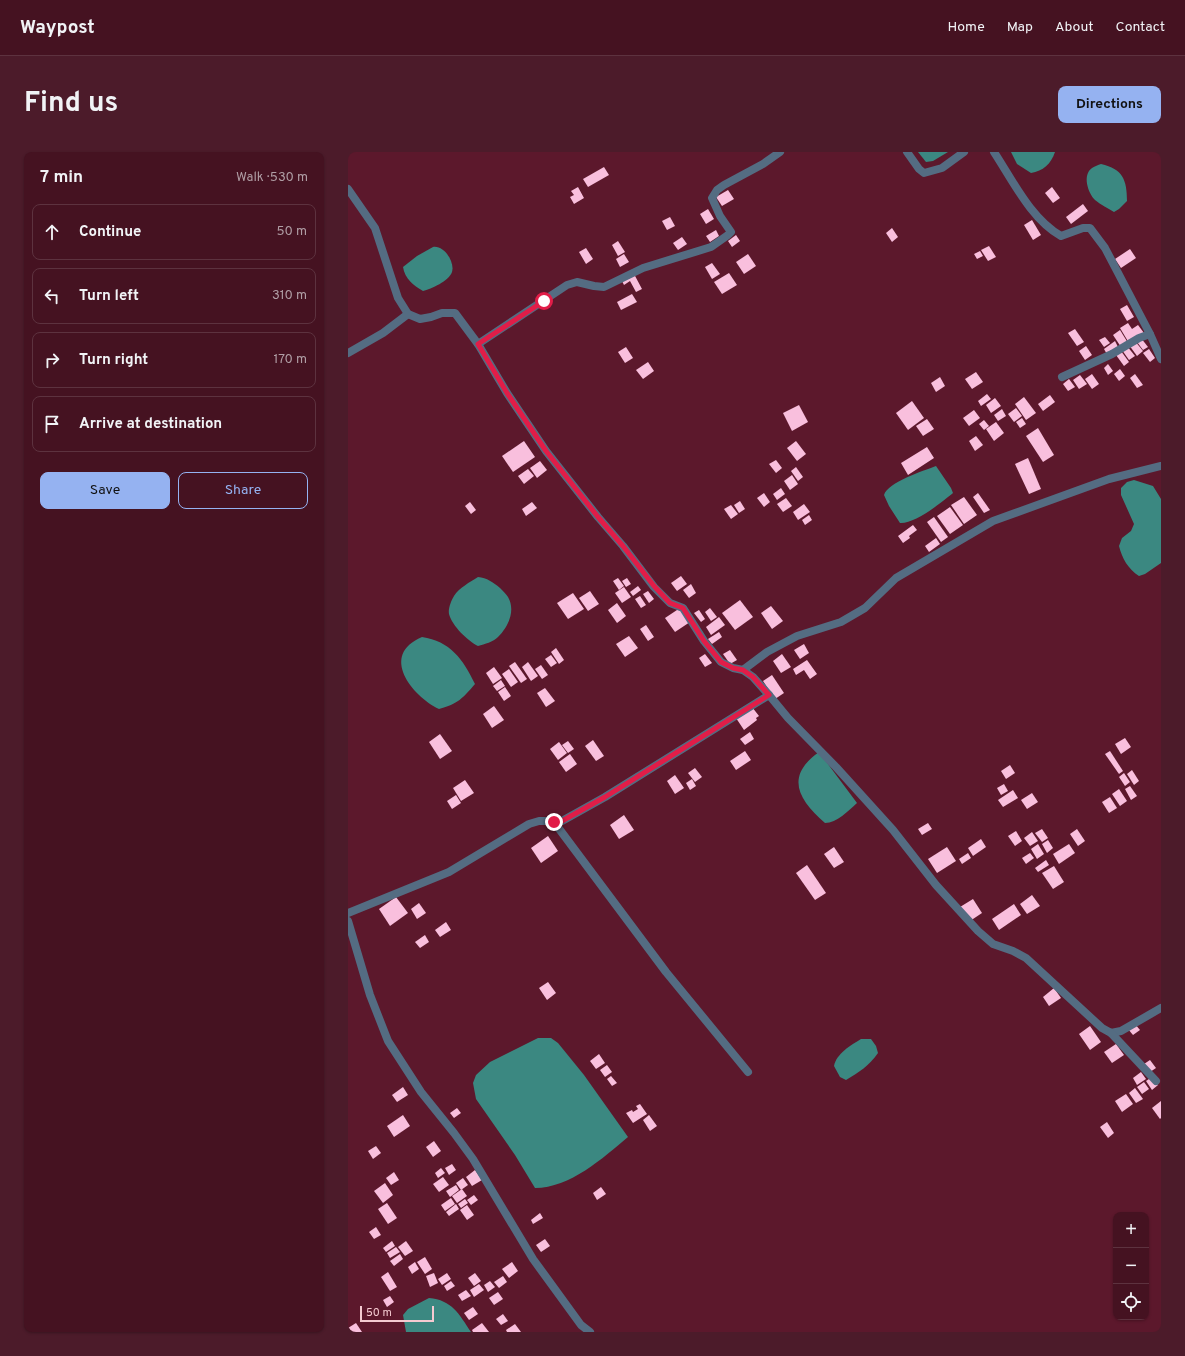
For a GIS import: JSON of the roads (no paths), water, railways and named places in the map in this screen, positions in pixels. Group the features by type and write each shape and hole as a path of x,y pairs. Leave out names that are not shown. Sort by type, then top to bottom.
{"street":[{"path":"478,344 567,286 577,282 604,287 643,268 711,247 731,232 720,216 712,198 717,190 763,164 780,152"},
{"path":"907,152 914,163 924,173 942,168 964,152"},
{"path":"994,152 1021,195 1043,223 1061,236 1083,228 1090,228 1105,248 1150,334 1158,343 1161,358"},
{"path":"348,189 375,228 398,298 408,314 420,319 442,313 455,313 478,344 507,393 546,451 654,586 670,603 683,608 704,641 721,662 733,668 743,670 753,677 788,718 836,767 888,824 936,885 978,931 993,944 1013,951 1026,958 1102,1028 1111,1033 1156,1082"},
{"path":"348,353 383,333 408,314"},
{"path":"1062,377 1112,354 1139,338 1150,334"},
{"path":"743,670 767,652 797,636 841,622 865,608 896,578 992,521 1109,479 1161,466"},
{"path":"348,913 449,872 529,824 538,821 562,821 605,797 769,695"},
{"path":"554,822 666,972 748,1072"},
{"path":"348,921 370,995 388,1041 421,1092 473,1159 534,1259 582,1325 590,1332"},
{"path":"1111,1033 1121,1031 1161,1008"}],"water":[{"path":"918,152 948,152 933,161 926,162"},
{"path":"1011,152 1055,152 1046,166 1039,171 1031,173 1017,164"},
{"path":"1101,164 1119,172 1125,181 1127,201 1114,212 1095,200 1088,189 1087,175 1089,171 1093,167"},
{"path":"433,247 437,247 445,251 452,264 452,272 444,281 423,291 410,281 403,267 417,256"},
{"path":"936,466 953,493 935,507 913,520 900,523 884,495 887,490 899,481"},
{"path":"1134,480 1153,486 1161,499 1161,563 1145,574 1139,576 1126,563 1119,546 1122,538 1131,531 1134,524 1121,495 1121,488 1127,482"},
{"path":"478,577 490,581 500,588 508,597 511,613 508,624 498,637 489,643 478,646 465,637 453,623 449,614 449,607 456,593"},
{"path":"422,637 432,639 448,647 466,667 475,684 460,700 439,709 419,695 410,685 404,675 401,664 403,654 409,645"},
{"path":"819,752 857,803 838,819 825,823 808,806 802,797 799,788 799,779 802,770 808,761"},
{"path":"538,1038 551,1038 558,1043 584,1075 628,1137 597,1162 573,1177 548,1187 535,1188 515,1155 476,1099 473,1083 476,1075 490,1062"},
{"path":"861,1039 871,1039 876,1046 878,1053 864,1068 846,1080 840,1077 834,1066 835,1062 844,1050"},
{"path":"429,1298 444,1302 454,1309 471,1332 406,1332 403,1315 408,1309"}]}
